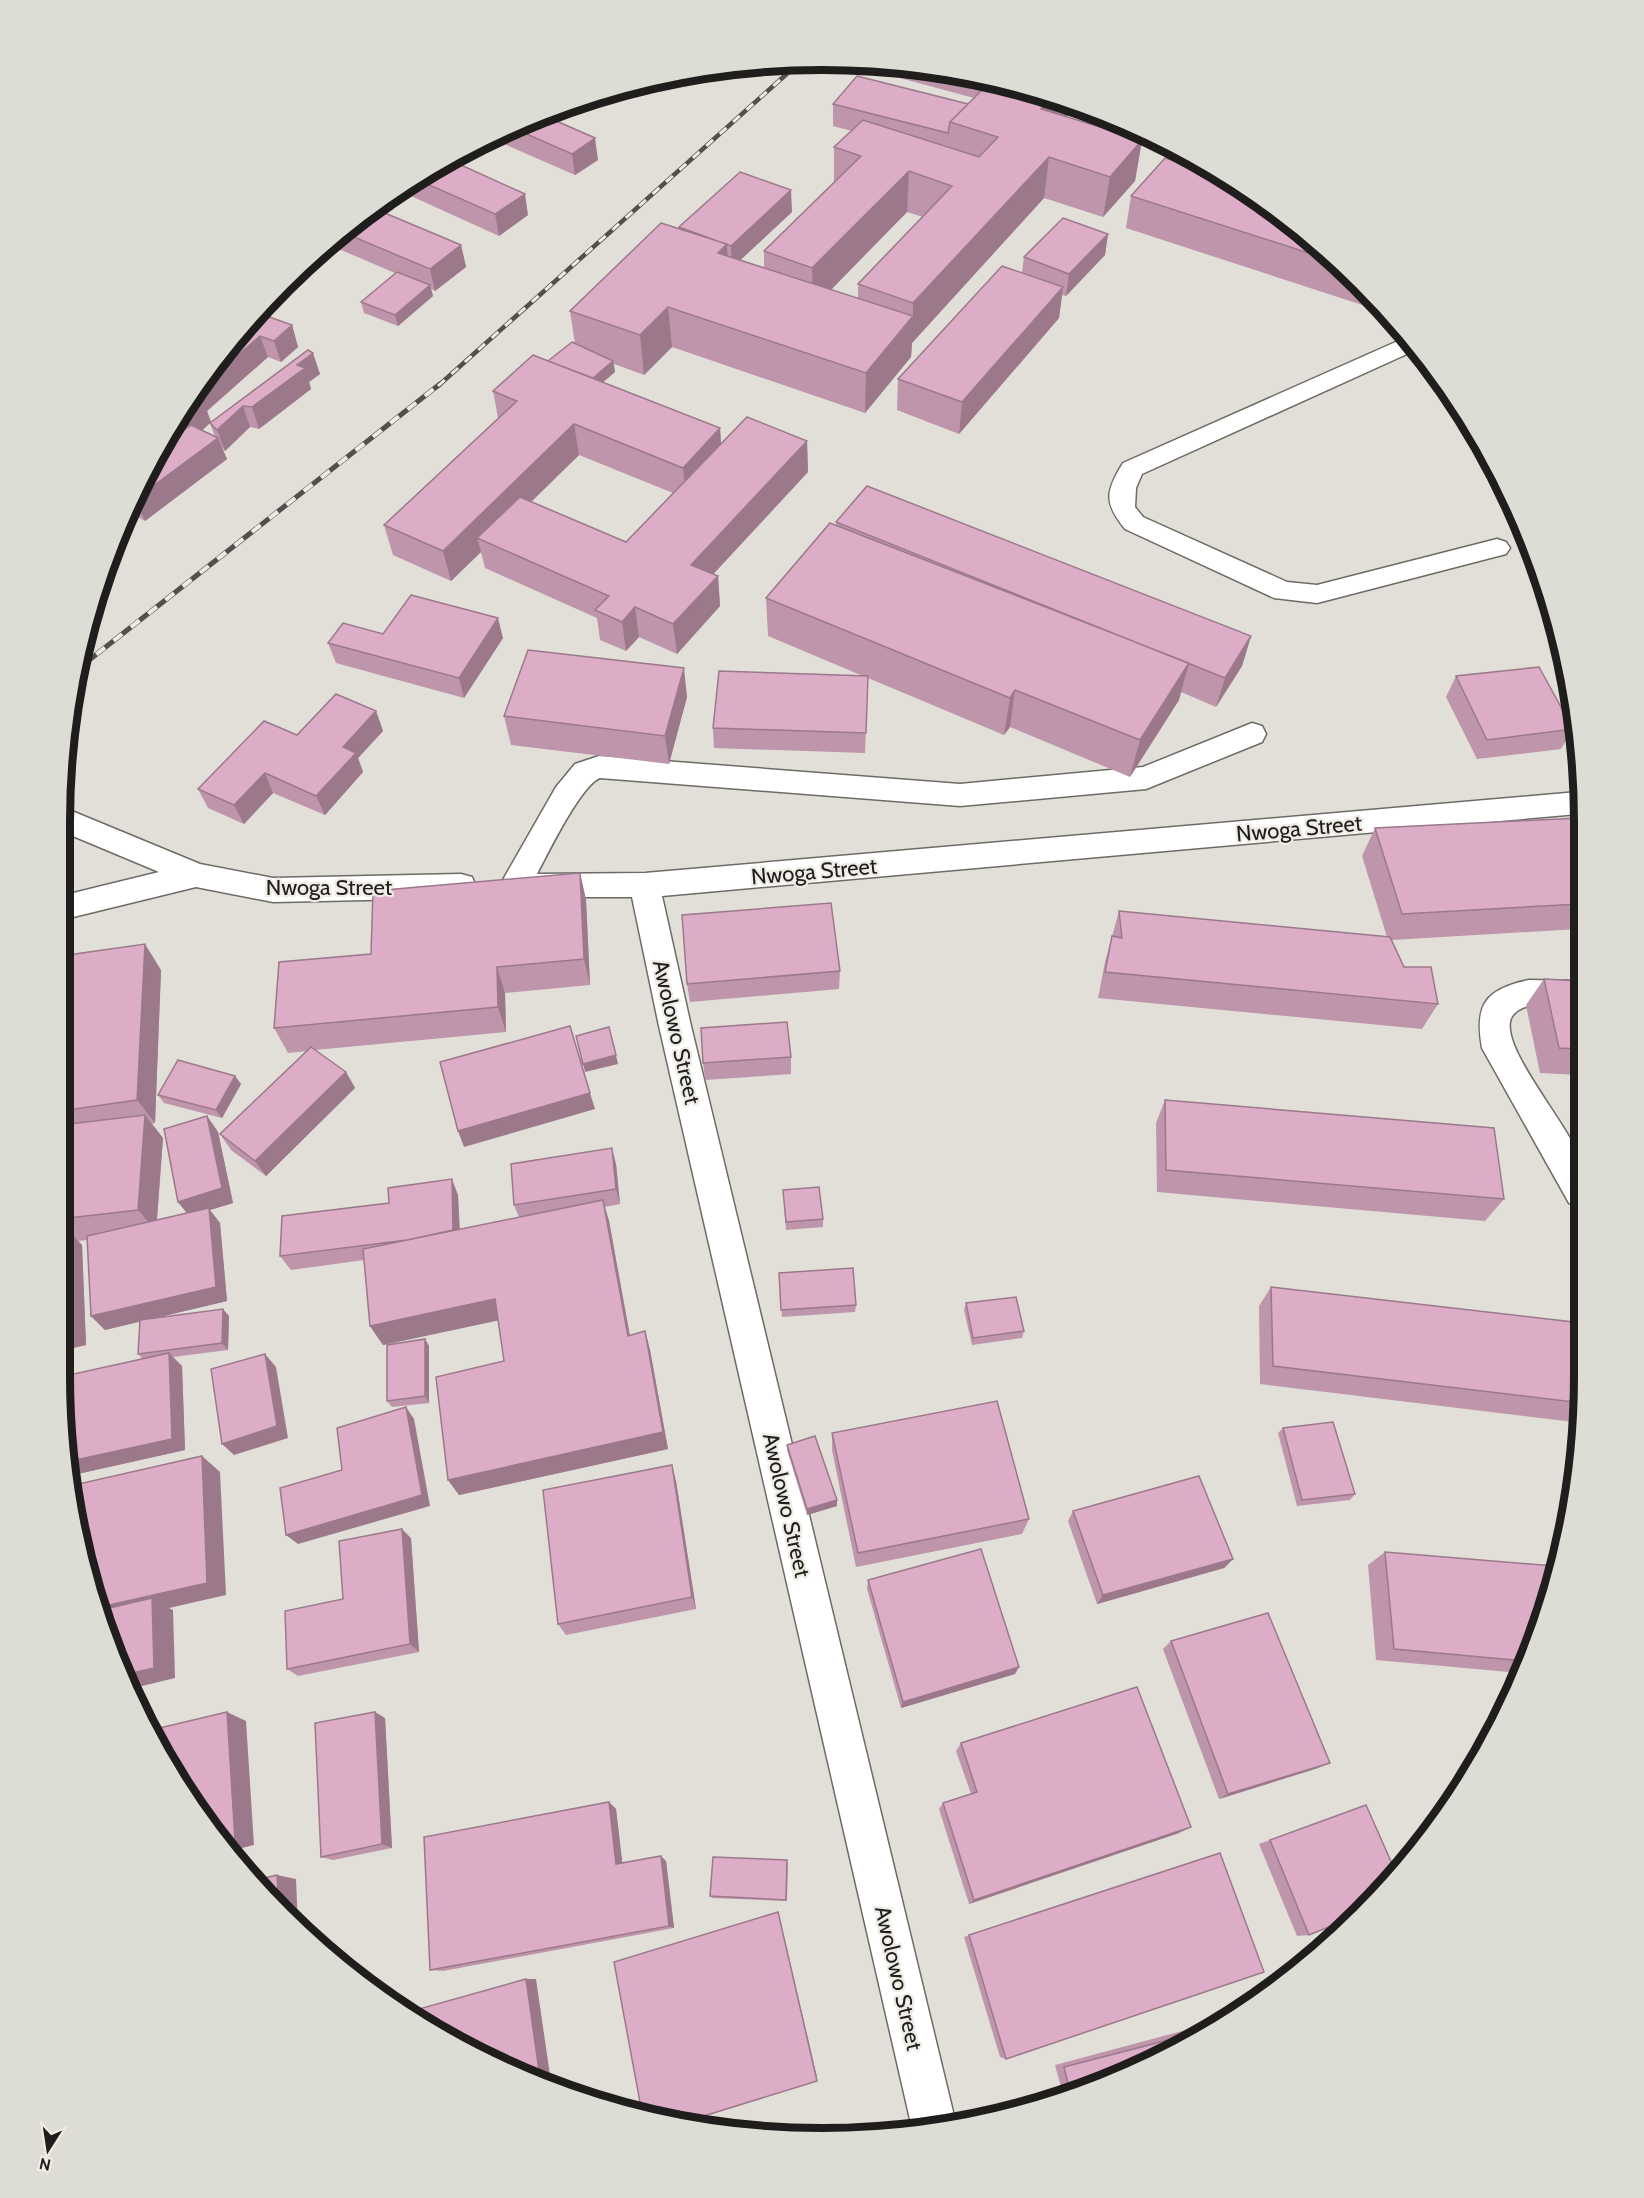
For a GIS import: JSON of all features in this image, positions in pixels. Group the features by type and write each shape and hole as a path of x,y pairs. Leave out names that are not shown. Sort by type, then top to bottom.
{"street":[{"path":"1403,347 1132,469 1123,488 1122,508 1134,523 1283,591 1317,594 1497,548"},
{"path":"515,885 566,795 585,772 599,767 960,795 1146,778 1252,734"},
{"name":"Nwoga Street","path":"70,821 196,875 273,890 645,885 1573,803"},
{"path":"70,906 196,875"},
{"name":"Awolowo Street","path":"645,885 675,1026 932,2119"},
{"path":"1574,994 1520,992 1499,1008 1493,1022 1498,1048 1574,1180"}],"building":[{"path":"857,76 968,104 950,122 948,133 833,104"},
{"path":"984,88 1045,104 1041,109 1125,135 1140,142 1110,177 1049,157 913,303 858,284 952,186 909,171 812,268 764,251 861,156 834,147 863,120 979,157 998,137 950,122"},
{"path":"554,120 595,138 572,154 524,133"},
{"path":"1165,158 1186,164 1240,197 1314,255 1131,196"},
{"path":"459,164 525,194 495,214 426,183"},
{"path":"740,172 791,190 731,246 679,227"},
{"path":"383,212 461,245 430,269 352,236"},
{"path":"1063,218 1108,234 1069,274 1024,257"},
{"path":"661,223 727,244 718,253 913,316 866,373 668,307 640,335 570,311"},
{"path":"1002,266 1063,287 962,402 898,379"},
{"path":"397,272 430,285 395,315 361,302"},
{"path":"267,316 292,325 274,341 260,336 225,367"},
{"path":"572,342 613,361 593,378 548,361"},
{"path":"308,350 313,353 297,365 305,368 252,407 243,406 217,430 210,423"},
{"path":"533,355 720,428 683,468 574,424 443,551 384,525 517,401 493,391"},
{"path":"747,417 807,441 691,565 718,576 673,624 635,607 622,622 595,610 609,596 477,538 520,497 626,542"},
{"path":"191,425 218,438 148,489 171,446 179,434"},
{"path":"867,486 1251,636 1225,678 836,522"},
{"path":"830,523 1189,663 1140,740 1015,690 1010,698 766,598"},
{"path":"411,595 498,618 459,678 328,643 343,623 383,634"},
{"path":"528,650 684,668 665,736 504,716"},
{"path":"1539,667 1566,716 1568,730 1487,740 1456,676"},
{"path":"719,671 868,676 866,733 713,728"},
{"path":"336,694 376,711 343,747 356,753 316,796 265,773 234,805 198,789 264,721 297,735"},
{"path":"1574,818 1574,904 1402,914 1375,828"},
{"path":"580,873 584,959 497,967 498,1007 274,1028 279,962 371,954 373,891"},
{"path":"831,903 840,971 687,984 682,915"},
{"path":"1119,911 1390,937 1404,967 1431,967 1438,1004 1105,972 1112,936 1122,938"},
{"path":"145,944 137,1100 70,1110 70,955"},
{"path":"1544,979 1574,981 1574,1049 1559,1048"},
{"path":"787,1022 791,1057 703,1063 701,1028"},
{"path":"570,1026 590,1093 458,1131 440,1062"},
{"path":"609,1027 616,1055 583,1064 576,1036"},
{"path":"311,1047 346,1072 255,1161 220,1134"},
{"path":"178,1060 235,1076 216,1110 158,1095"},
{"path":"1165,1100 1494,1128 1504,1199 1166,1170"},
{"path":"145,1115 138,1210 70,1218 70,1124"},
{"path":"207,1116 222,1188 178,1202 164,1129"},
{"path":"612,1148 616,1189 514,1205 511,1164"},
{"path":"452,1179 453,1230 407,1240 280,1256 282,1216 389,1203 388,1188"},
{"path":"819,1187 823,1219 786,1222 783,1190"},
{"path":"603,1200 628,1336 645,1331 663,1432 448,1480 436,1377 504,1361 495,1299 370,1326 363,1249"},
{"path":"209,1208 216,1287 91,1316 87,1236"},
{"path":"853,1268 856,1305 781,1310 779,1273"},
{"path":"1271,1287 1574,1322 1573,1402 1273,1366"},
{"path":"1016,1297 1024,1331 973,1338 966,1303"},
{"path":"223,1309 222,1343 138,1354 140,1320"},
{"path":"425,1339 425,1396 387,1401 387,1345"},
{"path":"169,1353 172,1439 76,1460 70,1375"},
{"path":"265,1354 277,1426 222,1444 211,1369"},
{"path":"997,1401 1029,1519 858,1553 832,1433"},
{"path":"406,1407 422,1495 286,1535 280,1488 342,1470 337,1428"},
{"path":"1333,1422 1355,1494 1302,1500 1283,1428"},
{"path":"815,1436 837,1500 807,1509 787,1445"},
{"path":"202,1456 207,1583 106,1606 85,1523 79,1484"},
{"path":"672,1465 692,1597 558,1624 543,1490"},
{"path":"1199,1476 1233,1559 1103,1595 1073,1511"},
{"path":"402,1529 410,1644 287,1669 285,1611 343,1599 339,1541"},
{"path":"981,1549 1019,1667 903,1702 868,1580"},
{"path":"1385,1552 1549,1566 1534,1618 1517,1660 1394,1649"},
{"path":"152,1598 154,1668 132,1673 107,1609"},
{"path":"1268,1613 1330,1763 1228,1794 1171,1641"},
{"path":"1137,1687 1191,1827 974,1900 943,1803 977,1792 961,1743"},
{"path":"227,1712 235,1840 232,1841 197,1794 159,1728"},
{"path":"375,1712 382,1844 321,1857 315,1723"},
{"path":"609,1802 616,1864 661,1856 669,1926 430,1970 424,1837"},
{"path":"1366,1805 1392,1864 1334,1925 1309,1935 1270,1840"},
{"path":"1220,1853 1264,1972 1006,2059 969,1935"},
{"path":"713,1857 787,1860 786,1900 710,1896"},
{"path":"277,1875 278,1893 264,1878"},
{"path":"778,1912 817,2081 700,2117 641,2105 614,1962"},
{"path":"526,1979 539,2072 490,2050 418,2009"},
{"path":"1178,2038 1110,2070 1069,2086 1064,2067"}],"railway":[{"path":"438,386 790,71"},
{"path":"88,661 440,384"}]}
